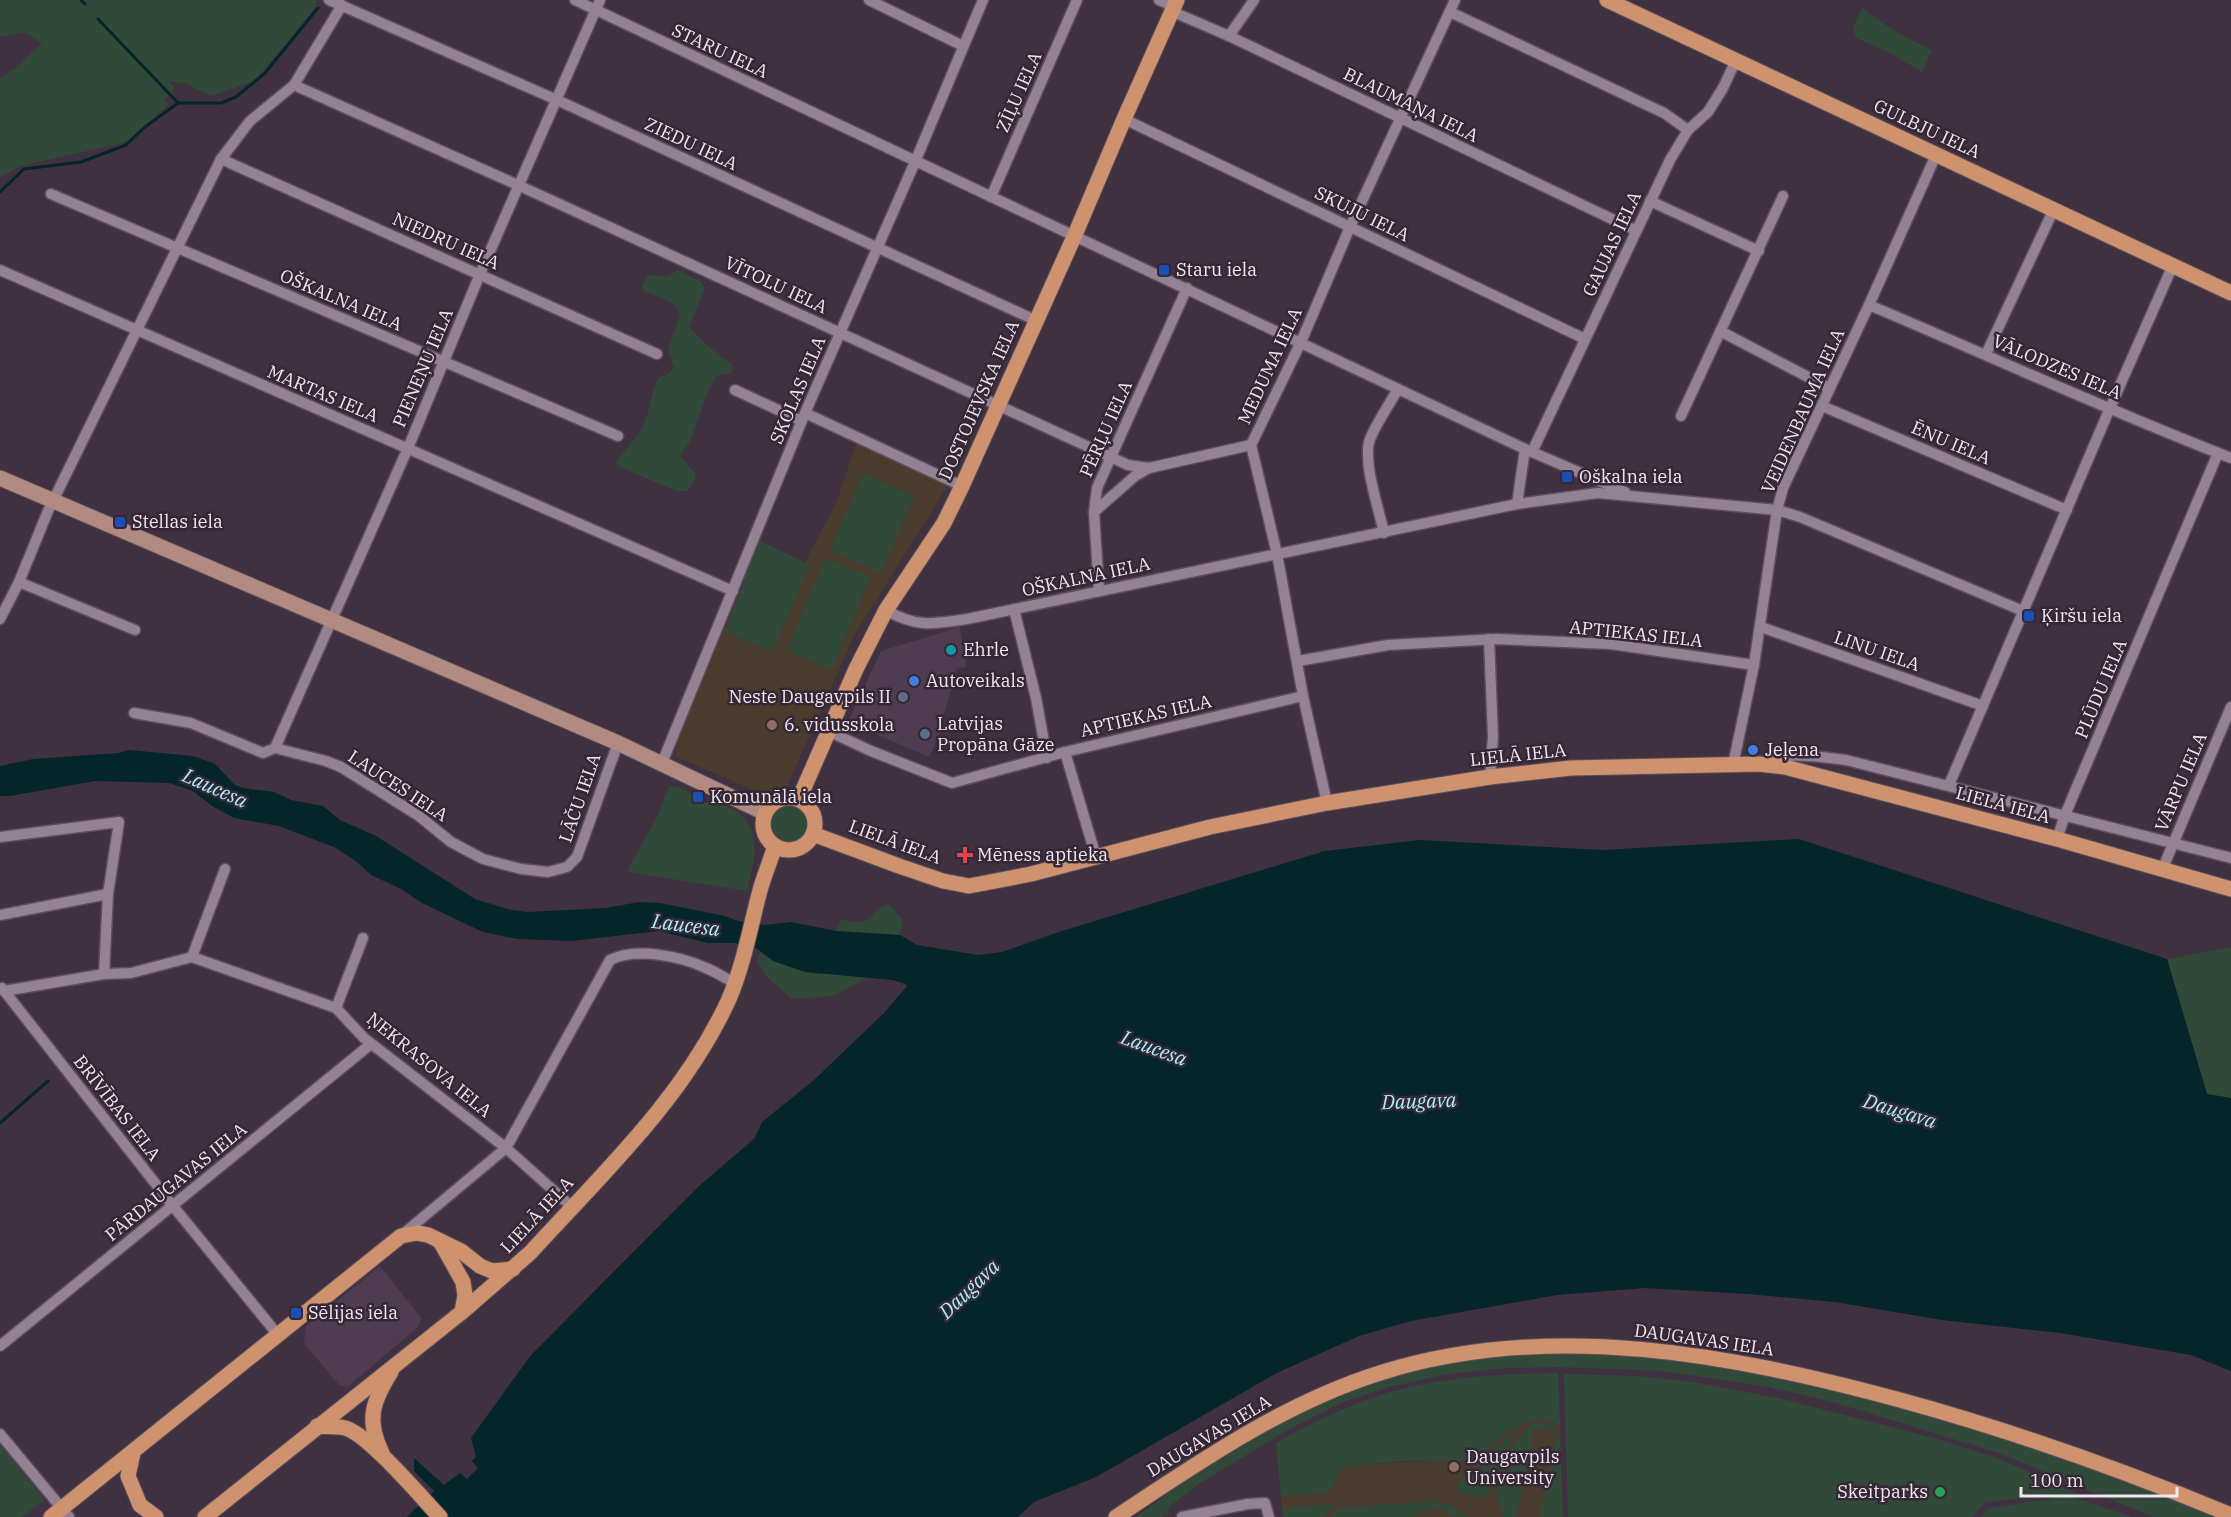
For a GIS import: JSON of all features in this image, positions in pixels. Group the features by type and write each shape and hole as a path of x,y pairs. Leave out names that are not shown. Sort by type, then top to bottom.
{"main road":[{"name":"GULBJU IELA","path":"1607,0 2231,293"},
{"name":"DOSTOJEVSKA IELA","path":"799,799 856,669 886,610 944,523 1000,405 1074,237 1170,4"},
{"name":"LIELĀ IELA","path":"813,834 943,881 969,886 1002,881 1210,826 1327,803 1490,777 1571,768 1759,764 1785,767 2231,889"},
{"path":"783,798 799,799 812,809 816,826 813,834 808,842 793,850 775,846 765,835 763,820 765,813 770,806 783,798"},
{"name":"LIELĀ IELA","path":"205,1517 513,1269 663,1106 688,1073 718,1021 735,983 775,846"},
{"path":"61,1514 401,1236 417,1233 428,1235 492,1271 513,1269"},
{"path":"440,1241 463,1282 465,1295 462,1312"},
{"name":"DAUGAVAS IELA","path":"1116,1517 1224,1447 1280,1416 1325,1394 1379,1373 1422,1361 1458,1355 1506,1350 1581,1347 1635,1348 1685,1353 1736,1361 1868,1392 2018,1435 2231,1515"},
{"path":"384,1458 374,1438 371,1421 384,1382 396,1365"},
{"path":"317,1426 353,1431 384,1458 440,1517"},
{"path":"133,1453 129,1476 140,1505 156,1517"}],"street":[{"name":"ZIEDU IELA","path":"329,0 557,100 1036,321"},
{"name":"STARU IELA","path":"575,0 598,5 915,162 1528,450 1633,496"},
{"path":"869,0 963,46"},
{"name":"SKOLAS IELA","path":"662,763 803,417 983,0"},
{"name":"ZĪĻU IELA","path":"991,197 1077,0"},
{"path":"1229,36 1254,0"},
{"name":"MEDUMA IELA","path":"1327,803 1303,696 1277,555 1251,445 1301,342 1350,227 1455,0"},
{"name":"BLAUMAŅA IELA","path":"1170,4 1229,36 1635,230"},
{"path":"0,619 19,582 52,502 221,159 250,122 294,85 342,5"},
{"name":"PIENEŅU IELA","path":"275,748 408,448 480,274 598,5"},
{"path":"1450,12 1654,108 1688,130"},
{"name":"GAUJAS IELA","path":"1518,504 1528,450 1585,339 1635,230 1670,160 1688,130 1708,112 1723,88 1736,60"},
{"name":"VĪTOLU IELA","path":"294,85 1128,465 1149,468 1251,445"},
{"name":"SKUJU IELA","path":"1124,118 1585,339"},
{"name":"VEIDENBAUMA IELA","path":"1733,765 1761,627 1777,510 1783,488 1936,155"},
{"name":"NIEDRU IELA","path":"221,159 657,354"},
{"name":"OŠKALNA IELA","path":"51,194 618,436"},
{"path":"1682,416 1784,196"},
{"path":"1650,201 1759,251"},
{"path":"1986,354 2053,211"},
{"path":"1949,785 2173,265"},
{"name":"MARTAS IELA","path":"0,270 733,591"},
{"name":"PĒRĻU IELA","path":"1099,591 1094,512 1097,488 1187,288"},
{"name":"VĀLODZES IELA","path":"1869,305 1986,354 2054,386 2231,458"},
{"path":"1722,332 1829,388"},
{"path":"1384,533 1369,464 1369,440 1398,389"},
{"path":"735,390 962,486"},
{"name":"ĒNU IELA","path":"1822,406 2067,510"},
{"name":"PLŪDU IELA","path":"2058,840 2065,815 2218,453"},
{"path":"1094,512 1135,476 1149,468"},
{"path":"0,478 618,743 765,813"},
{"name":"OŠKALNA IELA","path":"886,610 900,619 918,624 967,619 1518,504 1599,493 1777,510 1800,517 2023,611"},
{"path":"19,582 135,630"},
{"path":"1014,609 1036,698 1047,758"},
{"name":"LINU IELA","path":"1761,627 1983,706"},
{"path":"1490,639 1493,737 1490,777"},
{"name":"APTIEKAS IELA","path":"1298,661 1388,645 1490,639 1611,644 1754,665"},
{"name":"APTIEKAS IELA","path":"828,731 871,751 952,783 1065,752 1303,696"},
{"name":"VĀRPU IELA","path":"2162,870 2231,707"},
{"name":"LAUCES IELA","path":"134,713 191,723 263,753 275,748 341,767 420,816 451,842 483,859 521,869 548,872 572,863"},
{"name":"LĀČU IELA","path":"572,863 577,858 618,743"},
{"path":"1065,752 1096,856"},
{"path":"1759,764 1781,757 1808,756 1846,760 2231,858"},
{"path":"0,837 119,822 108,894 104,974"},
{"path":"2,988 104,974 131,973 192,957 225,869"},
{"path":"0,915 108,894"},
{"path":"336,1008 363,938"},
{"path":"401,1236 506,1148 610,960 629,953 672,958 704,966 735,983"},
{"name":"ŅEKRASOVA IELA","path":"192,957 336,1008 371,1044 506,1148 572,1207"},
{"name":"BRĪVĪBAS IELA","path":"2,988 173,1206 278,1335"},
{"name":"PĀRDAUGAVAS IELA","path":"0,1346 371,1044"},
{"path":"0,1434 61,1514"},
{"path":"1182,1517 1248,1504 1266,1503 1269,1517"}],"shaded area":[{"path":"0,0 316,0 317,5 254,81 211,96 187,84 168,81 175,88 164,101 169,104 126,142 21,166 0,177 0,79 18,66 42,43 24,32 0,37"},
{"path":"1862,8 1896,31 1932,50 1922,72 1888,52 1856,38 1853,28"},
{"path":"677,270 700,281 705,289 689,326 708,346 731,363 733,368 730,374 718,375 709,389 690,441 680,456 696,474 687,491 677,491 617,466 616,462 641,429 658,378 668,374 674,368 668,350 680,315 675,305 643,290 642,285 649,275 668,276"},
{"path":"857,442 949,484 855,634 783,795 773,798 676,757 676,744 760,544 804,564 836,503"},
{"path":"863,474 914,496 881,573 830,551"},
{"path":"758,540 810,565 772,652 726,632"},
{"path":"825,558 870,577 832,669 787,651"},
{"path":"960,627 966,667 957,668 943,717 943,728 929,757 848,722 881,651"},
{"path":"669,786 686,790 703,802 721,804 736,811 746,820 752,829 754,840 753,864 747,891 629,872 628,869 657,817"},
{"path":"789,806 802,811 807,824 802,837 789,842 776,837 771,824 776,811"},
{"path":"884,905 889,905 903,920 900,935 836,931 841,919 862,922"},
{"path":"2231,947 2231,1098 2207,1094 2167,959"},
{"path":"760,952 814,974 827,973 866,978 833,996 792,999 767,977 757,963"},
{"path":"380,1266 422,1319 417,1328 347,1387 339,1385 304,1343 306,1326"},
{"path":"1621,1353 1670,1358 1776,1376 1951,1420 2127,1481 2220,1517 2153,1517 1999,1453 1833,1402 1770,1387 1663,1371 1559,1367 1507,1368 1447,1374 1389,1387 1343,1402 1286,1431 1200,1483 1169,1507 1168,1515 1136,1517 1157,1502 1175,1484 1220,1455 1329,1397 1402,1372 1483,1357"},
{"path":"1558,1373 1560,1426 1549,1421 1537,1420 1525,1423 1501,1437 1473,1463 1427,1460 1349,1466 1338,1474 1332,1487 1325,1492 1281,1496 1276,1443 1335,1413 1372,1398 1418,1385 1464,1378"},
{"path":"1564,1374 1639,1376 1693,1382 1778,1398 1934,1438 1997,1458 2079,1494 2056,1496 2059,1498 2069,1496 2132,1517 1980,1517 1990,1508 2050,1499 2051,1496 1985,1502 1972,1517 1568,1517"},
{"name":"Daugavpils University","path":"1544,1418 1560,1426 1563,1517 1283,1517 1281,1496 1343,1468 1437,1460 1533,1420"},
{"path":"1535,1422 1551,1425 1558,1432 1561,1459 1552,1458 1557,1432 1535,1427 1516,1517 1504,1517 1497,1493 1497,1478 1517,1441"},
{"path":"1517,1432 1496,1471 1493,1482 1489,1470 1485,1471 1477,1464 1502,1441"},
{"path":"0,1445 45,1500 22,1517 0,1517"},
{"path":"1551,1461 1561,1464 1563,1517 1539,1517"},
{"path":"1473,1468 1481,1472 1475,1474 1478,1483 1488,1481 1493,1493 1468,1497 1456,1487"},
{"path":"1435,1501 1454,1507 1468,1517 1452,1516 1442,1508 1435,1508 1430,1513 1420,1511 1414,1517 1330,1517 1340,1508"},
{"path":"1336,1504 1323,1517 1283,1517 1282,1508"}],"water":[{"path":"129,750 193,756 215,764 235,785 274,792 291,800 323,806 340,820 376,836 475,899 511,910 528,912 606,908 639,902 660,903 766,925 791,922 836,931 900,935 917,945 978,955 1002,952 1062,931 1325,851 1420,840 1602,850 1799,839 2167,959 2207,1094 2231,1098 2231,1371 2191,1355 2060,1333 1942,1320 1835,1302 1645,1288 1557,1295 1411,1321 1359,1336 1277,1373 1096,1477 1034,1502 1018,1517 407,1517 434,1491 414,1471 414,1458 444,1485 460,1473 467,1479 478,1468 472,1461 476,1457 471,1438 531,1355 699,1186 754,1139 762,1122 814,1080 884,1013 907,986 892,980 805,972 773,961 756,948 734,943 708,943 659,931 571,941 518,939 483,932 422,903 401,889 371,875 336,848 279,826 234,818 212,806 193,791 169,783 95,781 0,796 0,766 33,759 119,753"}],"waterway":[{"path":"81,0 85,4"},
{"path":"0,192 24,169 81,162 126,145 145,127 178,103 221,103 236,97 265,73 318,8"},
{"path":"98,19 178,103"},
{"path":"0,1123 48,1081"}],"place":[{"name":"Staru iela","path":"1164,270"},
{"name":"Oškalna iela","path":"1567,477"},
{"name":"Stellas iela","path":"120,522"},
{"name":"Ķiršu iela","path":"2029,616"},
{"name":"Ehrle","path":"951,650"},
{"name":"Autoveikals","path":"914,681"},
{"name":"Neste Daugavpils II","path":"903,697"},
{"name":"6. vidusskola","path":"772,725"},
{"name":"Latvijas Propāna Gāze","path":"925,734"},
{"name":"Jeļena","path":"1753,750"},
{"name":"Komunālā iela","path":"698,797"},
{"name":"Mēness aptieka","path":"965,855"},
{"name":"Sēlijas iela","path":"296,1313"},
{"name":"Daugavpils University","path":"1454,1467"},
{"name":"Skeitparks","path":"1940,1492"}],"water label":[{"name":"Laucesa","path":"215,788"},
{"name":"Laucesa","path":"686,925"},
{"name":"Laucesa","path":"1154,1048"},
{"name":"Daugava","path":"1419,1101"},
{"name":"Daugava","path":"1900,1111"},
{"name":"Daugava","path":"969,1289"}]}
